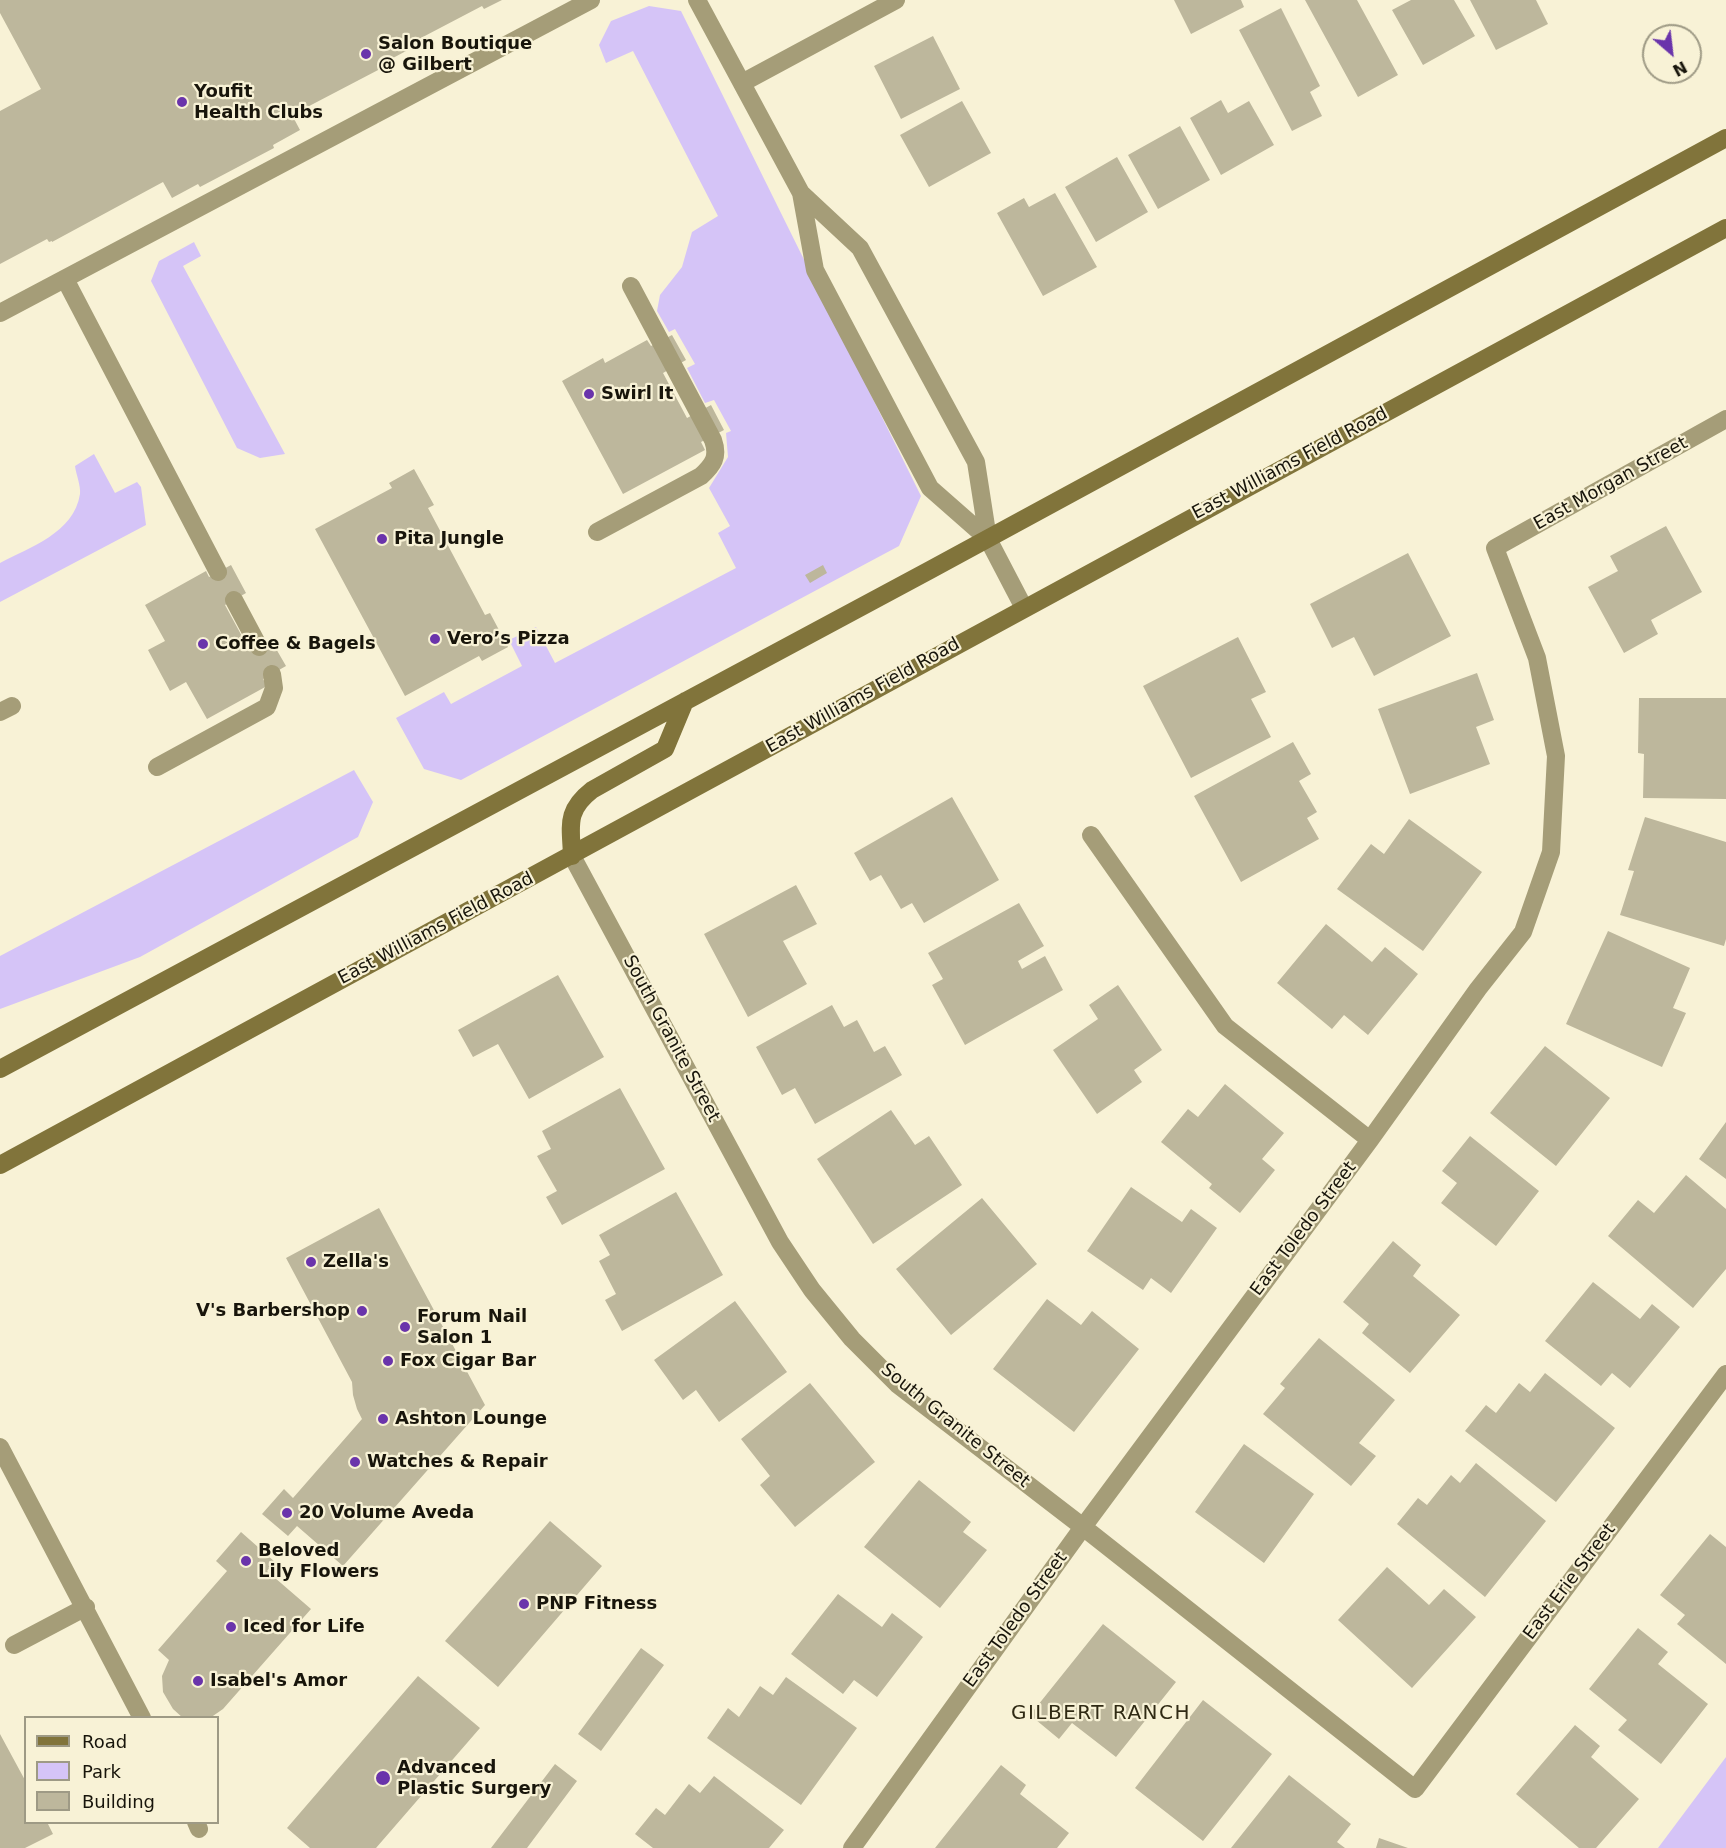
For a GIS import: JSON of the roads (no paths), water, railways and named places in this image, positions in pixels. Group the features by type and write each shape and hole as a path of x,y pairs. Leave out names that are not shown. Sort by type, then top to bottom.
{"main road":[{"path":"0,1070 988,539 1726,138"},
{"name":"East Williams Field Road","path":"0,1165 1726,228"},
{"path":"572,856 570,818 573,809 592,790 665,749 685,701"}],"street":[{"path":"0,313 591,0"},
{"path":"697,0 801,193 815,270 930,488 988,539"},
{"path":"742,83 896,0"},
{"path":"801,193 860,248 976,462 988,539 1024,608"},
{"path":"65,279 218,572"},
{"path":"597,532 701,476 714,463 716,454 713,440 632,286"},
{"name":"East Morgan Street","path":"1495,548 1726,419"},
{"name":"East Toledo Street","path":"852,1848 1083,1527 1370,1140 1478,989 1523,932 1551,852 1556,756 1537,658 1495,548"},
{"path":"234,600 259,647"},
{"path":"157,767 267,707 274,688 272,674"},
{"path":"1091,835 1225,1026 1370,1140"},
{"name":"South Granite Street","path":"572,856 780,1242 812,1290 852,1339 897,1384 1083,1527 1415,1789"},
{"name":"East Erie Street","path":"1415,1789 1726,1374"},
{"path":"0,1447 86,1607 141,1716"},
{"path":"14,1645 86,1607"}],"place":[{"name":"Salon Boutique @ Gilbert","path":"366,54"},
{"name":"Youfit Health Clubs","path":"182,102"},
{"name":"Swirl It","path":"589,394"},
{"name":"Pita Jungle","path":"382,539"},
{"name":"Vero’s Pizza","path":"435,639"},
{"name":"Coffee & Bagels","path":"203,644"},
{"name":"Zella's","path":"311,1262"},
{"name":"V's Barbershop","path":"362,1311"},
{"name":"Forum Nail Salon 1","path":"405,1327"},
{"name":"Fox Cigar Bar","path":"388,1361"},
{"name":"Ashton Lounge","path":"383,1419"},
{"name":"Watches & Repair","path":"355,1462"},
{"name":"20 Volume Aveda","path":"287,1513"},
{"name":"Beloved Lily Flowers","path":"246,1561"},
{"name":"PNP Fitness","path":"524,1604"},
{"name":"Iced for Life","path":"231,1627"},
{"name":"Isabel's Amor","path":"198,1681"},
{"name":"Advanced Plastic Surgery","path":"383,1778"}],"district":[{"name":"GILBERT RANCH","path":"1101,1714"}]}
